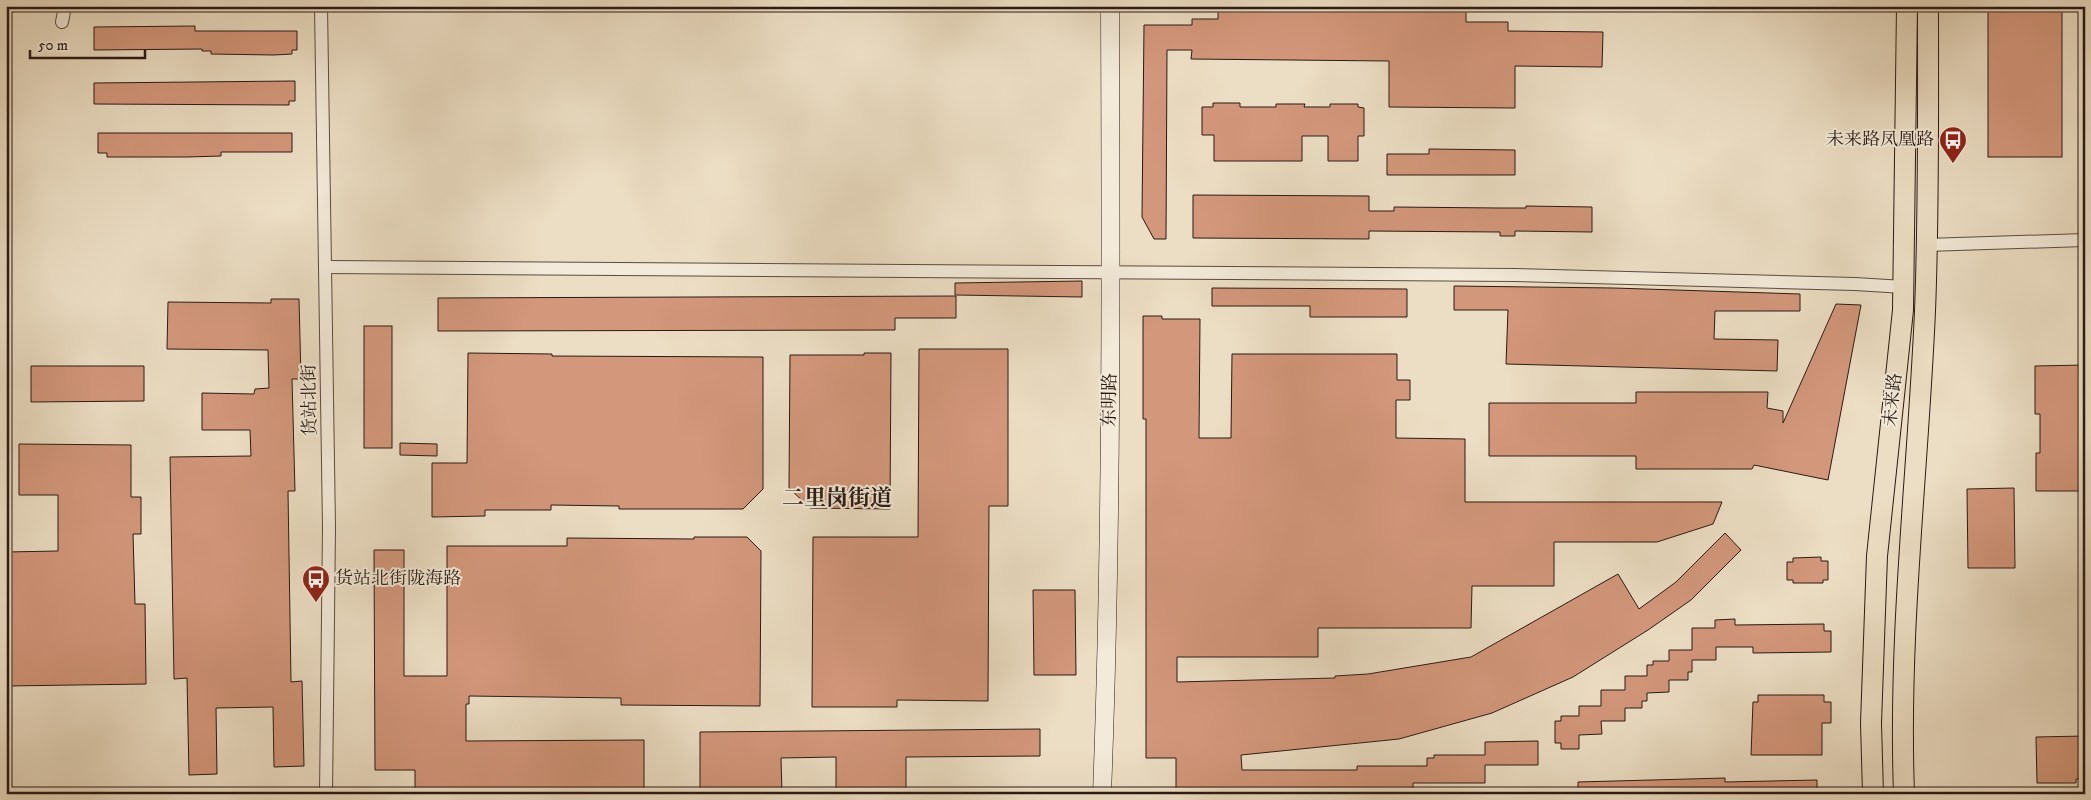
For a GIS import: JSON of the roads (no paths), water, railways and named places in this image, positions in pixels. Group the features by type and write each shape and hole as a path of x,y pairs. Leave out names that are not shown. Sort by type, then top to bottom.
{"main road":[{"name":"未来路","path":"1873,794 1871,722 1877,556 1904,310 1907,6"},
{"name":"未来路","path":"1904,794 1902,722 1905,636 1925,311 1928,6"}],"street":[{"path":"62,22 65,6"},
{"name":"货站北街","path":"321,6 329,528 326,794"},
{"name":"东明路","path":"1102,794 1111,272 1110,6"},
{"path":"1926,245 2085,240"},
{"path":"326,266 1514,276 1855,284 1904,287"}],"place":[{"name":"未来路凤凰路","path":"1953,164"},
{"name":"货站北街陇海路","path":"316,603"}],"district":[{"name":"二里岗街道","path":"837,498"}]}
